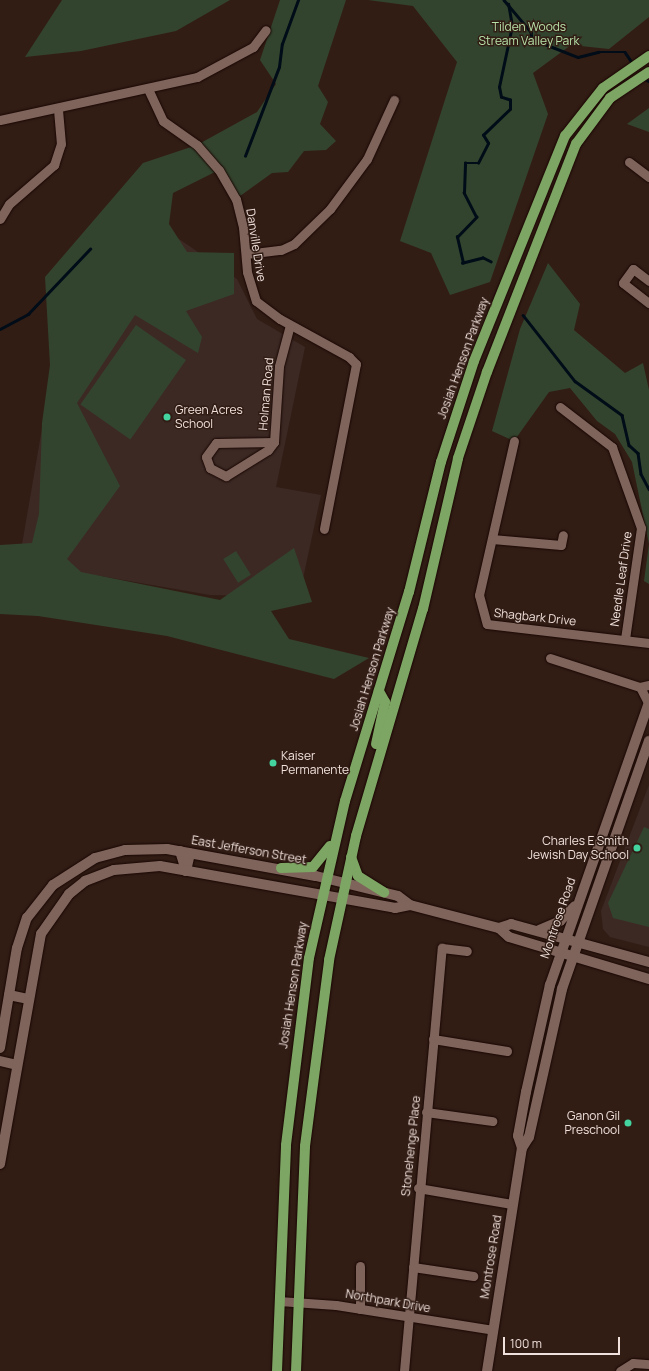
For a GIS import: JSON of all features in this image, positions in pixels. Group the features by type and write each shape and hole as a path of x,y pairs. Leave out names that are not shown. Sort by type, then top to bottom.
{"main road":[{"name":"Josiah Henson Parkway","path":"276,1371 286,1145 294,1063 323,893 336,834 409,592 447,440 474,360 563,140 587,104 621,73 649,56"},
{"path":"296,1371 306,1139 320,1014 344,883 374,768 423,609 458,458 487,372 576,144 603,106 627,86 649,72"},
{"path":"374,768 385,702 378,691"},
{"path":"281,868 304,869 316,866 336,834"},
{"path":"351,855 358,876 384,892"}],"street":[{"path":"0,120 148,89 197,77 226,65 253,47 266,30"},
{"name":"Danville Drive","path":"148,89 163,121 197,145 219,170 239,208 246,254 247,272 256,301 290,325 356,364 324,529"},
{"path":"246,254 281,250 294,244 330,209 367,159 394,100"},
{"path":"0,219 8,204 54,165 61,144 58,108"},
{"path":"629,162 649,177"},
{"path":"649,281 633,269 623,283 649,303"},
{"name":"Holman Road","path":"274,442 216,444 206,457 210,468 226,476 248,465 274,442 279,366 290,325"},
{"name":"Needle Leaf Drive","path":"560,407 612,448 641,528 625,639"},
{"name":"Shagbark Drive","path":"514,441 478,595 487,624 649,643"},
{"path":"492,539 561,545 563,534"},
{"path":"550,658 640,687 649,685"},
{"path":"640,687 649,704"},
{"name":"Montrose Road","path":"522,1148 518,1136 526,1092 560,952 649,704"},
{"name":"Montrose Road","path":"487,1371 522,1148 529,1137 550,1039 573,956 649,740"},
{"name":"East Jefferson Street","path":"9,995 17,948 27,918 46,892 80,865 125,850 185,852 281,868 384,892 398,896 410,905 499,928 509,937 649,979"},
{"path":"185,852 186,870"},
{"name":"East Jefferson Street","path":"28,999 44,927 63,900 90,878 137,866 186,870 323,893 395,908 410,905"},
{"path":"539,930 560,921 576,905"},
{"name":"East Jefferson Street","path":"499,928 512,924 539,930 649,962"},
{"name":"Stonehenge Place","path":"404,1371 406,1317 413,1267 418,1188 442,948 467,951"},
{"path":"0,1048 9,995 28,999 0,1164"},
{"path":"433,1039 507,1051"},
{"path":"0,1061 17,1065"},
{"path":"426,1112 492,1121"},
{"path":"418,1188 512,1204"},
{"path":"360,1266 360,1309"},
{"path":"413,1267 473,1276"},
{"name":"Northpark Drive","path":"279,1300 360,1309 493,1330"},
{"path":"620,1371 633,1363 649,1364"}],"shaded area":[{"name":"Green Acres School","path":"153,221 237,279 257,319 305,347 276,487 321,495 299,597 210,595 19,562 69,272"},
{"name":"Charles E Smith Jewish Day School","path":"649,785 649,947 610,937 603,929 601,911"}],"green space":[{"path":"62,0 230,0 176,31 81,51 25,57"},
{"path":"280,0 346,0 318,86 328,102 320,124 336,141 326,150 304,151 288,172 272,173 236,199 219,170 173,193 169,224 187,252 234,253 234,294 186,311 202,337 198,353 135,315 77,403 120,486 67,559 81,572 220,600 294,548 312,602 271,611 289,639 369,658 334,679 167,636 38,616 0,614 0,545 32,543 39,514 42,423 50,365 45,277 143,163 197,145 257,112 276,84 260,60"},
{"name":"Tilden Woods Stream Valley Park","path":"368,0 649,0 649,17 609,49 571,45 533,73 548,114 490,282 450,295 431,253 400,241 457,62 413,6"},
{"path":"649,108 649,132 627,124"},
{"path":"548,263 580,304 574,330 625,373 643,363 649,390 649,544 632,462 615,434 597,421 570,388 549,392 514,441 492,431 520,329"},
{"path":"136,325 186,360 130,439 80,404"},
{"path":"649,544 649,584 644,581"},
{"path":"236,551 251,575 238,583 223,559"},
{"path":"644,827 649,829 649,927 613,918 608,903"}],"waterway":[{"path":"245,156 279,67 282,44 298,0"},
{"path":"504,0 531,32 532,39 578,57 598,52 625,52 633,64"},
{"path":"491,262 483,258 463,263 457,237 476,217 464,193 465,163 478,163 488,143 483,135 510,109 510,100 501,97 499,87 512,26 508,4"},
{"path":"643,78 649,81"},
{"path":"0,329 28,314 90,249"},
{"path":"523,315 575,381 622,415 629,445 638,453 641,474 649,489"}],"place":[{"name":"Green Acres School","path":"167,417"},
{"name":"Kaiser Permanente","path":"273,763"},
{"name":"Charles E Smith Jewish Day School","path":"637,848"},
{"name":"Ganon Gil Preschool","path":"628,1123"}]}
